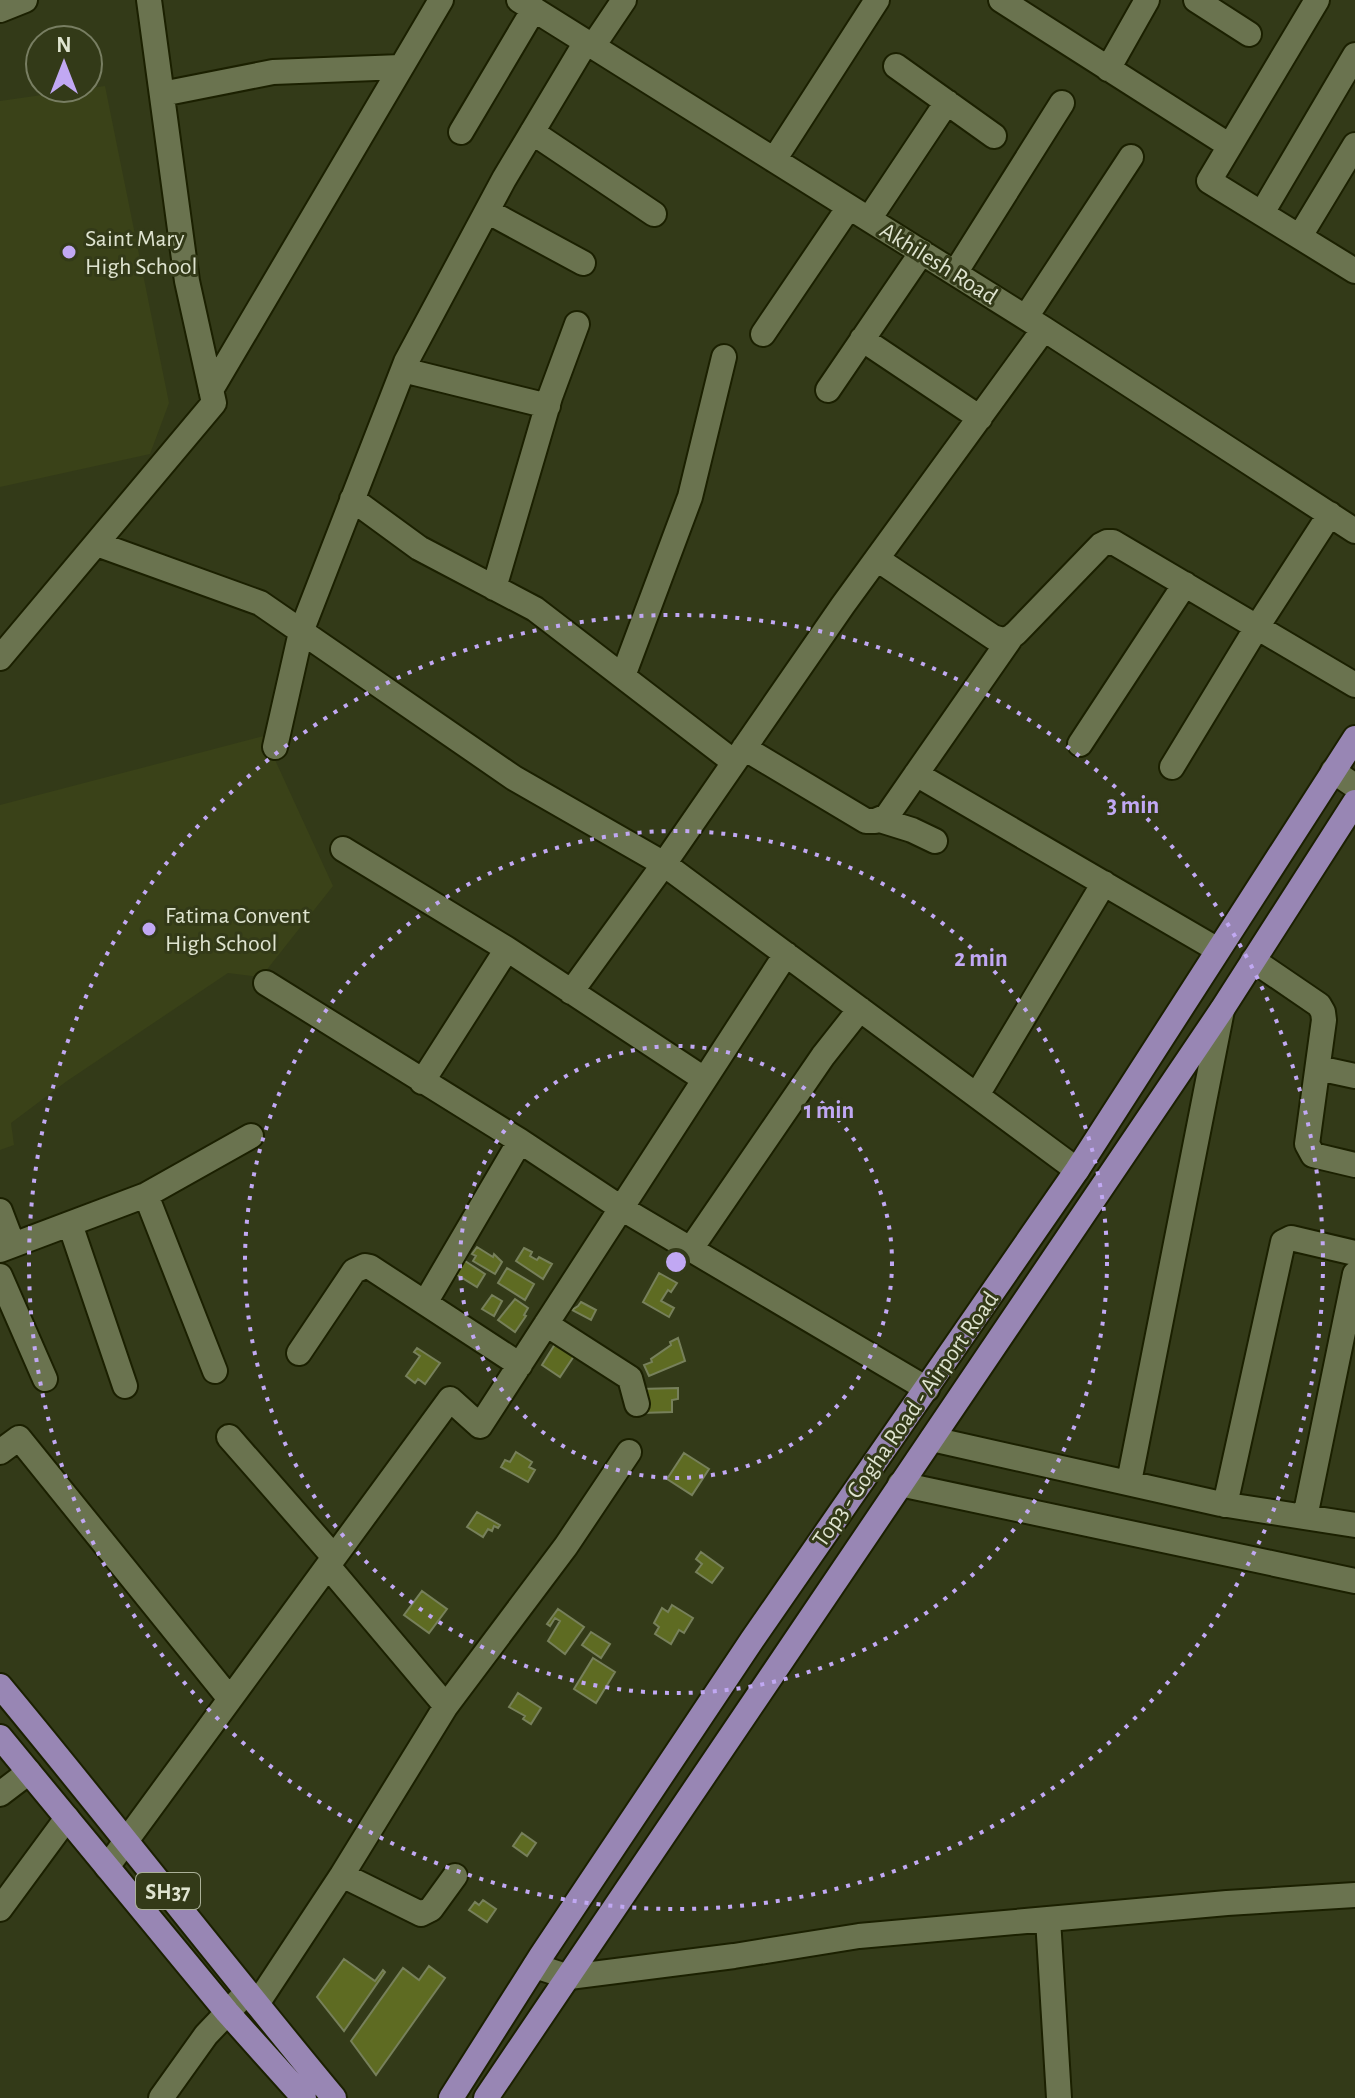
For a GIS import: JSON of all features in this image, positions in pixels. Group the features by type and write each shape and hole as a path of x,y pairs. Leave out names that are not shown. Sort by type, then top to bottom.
{"main road":[{"name":"Top3 - Gogha Road - Airport Road","path":"451,2098 752,1640 1077,1170 1355,738"},
{"name":"Top3 - Gogha Road - Airport Road","path":"486,2098 1223,1008 1355,802"},
{"name":"SH37","path":"0,1686 334,2098"},
{"name":"SH37","path":"0,1737 227,2012 304,2098"}],"street":[{"path":"0,10 25,0"},
{"path":"0,658 214,403 187,281 149,0"},
{"path":"211,390 441,0"},
{"path":"275,747 301,632 403,370 532,132 590,44 624,0"},
{"path":"774,160 877,0"},
{"path":"1001,0 1230,146"},
{"path":"1108,69 1147,0"},
{"path":"1196,0 1249,34"},
{"path":"1317,0 1209,181 1355,271"},
{"path":"461,132 527,5"},
{"name":"Akhilesh Road","path":"527,5 1035,323 1355,531"},
{"path":"1262,213 1355,55"},
{"path":"896,66 994,136"},
{"path":"162,94 273,72 401,67"},
{"path":"763,334 947,102"},
{"path":"955,273 1062,103"},
{"path":"532,132 654,214"},
{"path":"1300,236 1347,178 1355,145"},
{"path":"571,992 980,418 1131,157"},
{"path":"487,211 583,263"},
{"path":"828,390 922,252"},
{"path":"494,588 548,406 577,324"},
{"path":"862,339 980,418"},
{"path":"623,676 690,497 724,357"},
{"path":"403,370 548,406"},
{"path":"352,499 419,548 535,609 623,676 739,755 866,821 880,820 935,841"},
{"path":"1172,767 1330,514"},
{"path":"880,820 887,816 1010,639 1107,542 1120,545 1355,685"},
{"path":"97,544 260,603 514,778 664,864 1077,1170"},
{"path":"877,559 993,637 1010,639"},
{"path":"1080,744 1185,584"},
{"path":"1333,771 1355,786"},
{"path":"916,774 1218,950"},
{"path":"343,849 507,949 704,1079"},
{"path":"977,1095 1104,883"},
{"path":"422,1082 507,949"},
{"path":"107,1867 450,1399 480,1426 786,954"},
{"path":"1253,960 1319,1005 1323,1012 1307,1144 1313,1155 1355,1165"},
{"path":"266,983 520,1141 621,1208 927,1389"},
{"path":"1129,1482 1223,1008"},
{"path":"690,1250 823,1056 860,1009"},
{"path":"1318,1068 1355,1076"},
{"path":"0,1211 7,1248 146,1195 251,1136"},
{"path":"425,1303 520,1141"},
{"path":"146,1195 215,1371"},
{"path":"70,1224 125,1386"},
{"path":"1225,1505 1283,1242 1291,1238 1355,1253"},
{"path":"299,1353 359,1267 370,1267 520,1365"},
{"path":"1305,1517 1355,1274"},
{"path":"0,1276 45,1379"},
{"path":"546,1324 626,1374 632,1383 637,1404"},
{"path":"229,1437 446,1706"},
{"path":"0,1452 19,1438 230,1699"},
{"path":"932,1439 1225,1505 1355,1525"},
{"path":"161,2098 206,2035 227,2012 252,1998 342,1875 446,1706 566,1546 629,1452"},
{"path":"900,1484 1355,1581"},
{"path":"0,1794 29,1772"},
{"path":"0,1909 67,1818"},
{"path":"342,1875 421,1914 431,1909 455,1876"},
{"path":"535,1966 569,1977 859,1936 1227,1903 1355,1895"},
{"path":"1048,1919 1059,2098"}],"shaded area":[{"name":"Saint Mary High School","path":"104,86 169,403 150,454 0,487 0,101 24,98 24,104 104,104"},
{"name":"Fatima Convent High School","path":"264,736 333,886 261,977 228,973 67,1081 11,1123 14,1145 0,1150 0,805"}],"building":[{"path":"477,1247 493,1257 494,1254 502,1262 495,1274 473,1261 476,1256 472,1254"},
{"path":"524,1248 532,1252 530,1256 537,1260 539,1257 552,1264 543,1279 516,1261"},
{"path":"462,1259 485,1274 477,1287 456,1274"},
{"path":"507,1268 534,1284 525,1300 498,1283"},
{"path":"659,1273 677,1283 661,1301 674,1308 669,1317 643,1302"},
{"path":"492,1295 502,1301 494,1316 482,1309"},
{"path":"515,1299 528,1308 515,1332 498,1320"},
{"path":"581,1302 596,1310 591,1320 572,1310"},
{"path":"678,1338 685,1361 649,1376 644,1365 652,1362 651,1359"},
{"path":"557,1341 576,1353 560,1377 542,1365"},
{"path":"417,1348 440,1363 425,1384 418,1379 415,1383 406,1376 420,1356 414,1352"},
{"path":"678,1388 678,1399 672,1400 672,1412 641,1413 640,1389"},
{"path":"516,1452 532,1462 529,1467 535,1470 528,1482 501,1467 505,1460 510,1462"},
{"path":"684,1453 709,1469 692,1495 667,1479"},
{"path":"477,1512 500,1525 498,1528 494,1526 492,1531 488,1529 483,1537 467,1527"},
{"path":"701,1552 723,1568 712,1583 696,1572 702,1564 696,1559"},
{"path":"422,1591 447,1609 429,1633 404,1615"},
{"path":"672,1605 693,1618 684,1633 679,1630 671,1644 655,1634 659,1627 654,1623 662,1608 668,1612"},
{"path":"558,1609 584,1627 565,1654 548,1641 560,1621 555,1618 550,1626 547,1624"},
{"path":"591,1632 610,1644 601,1658 582,1645"},
{"path":"593,1658 615,1672 596,1703 574,1689"},
{"path":"518,1693 541,1708 531,1724 523,1719 525,1716 509,1707"},
{"path":"522,1833 536,1843 527,1856 513,1846"},
{"path":"483,1900 496,1909 487,1922 469,1910 475,1902 479,1905"},
{"path":"344,1959 375,1981 383,1970 385,1972 344,2031 317,1997"},
{"path":"429,1966 445,1978 376,2075 351,2041 403,1968 419,1980"}],"place":[{"name":"Saint Mary High School","path":"69,252"},
{"name":"Fatima Convent High School","path":"149,929"}]}
